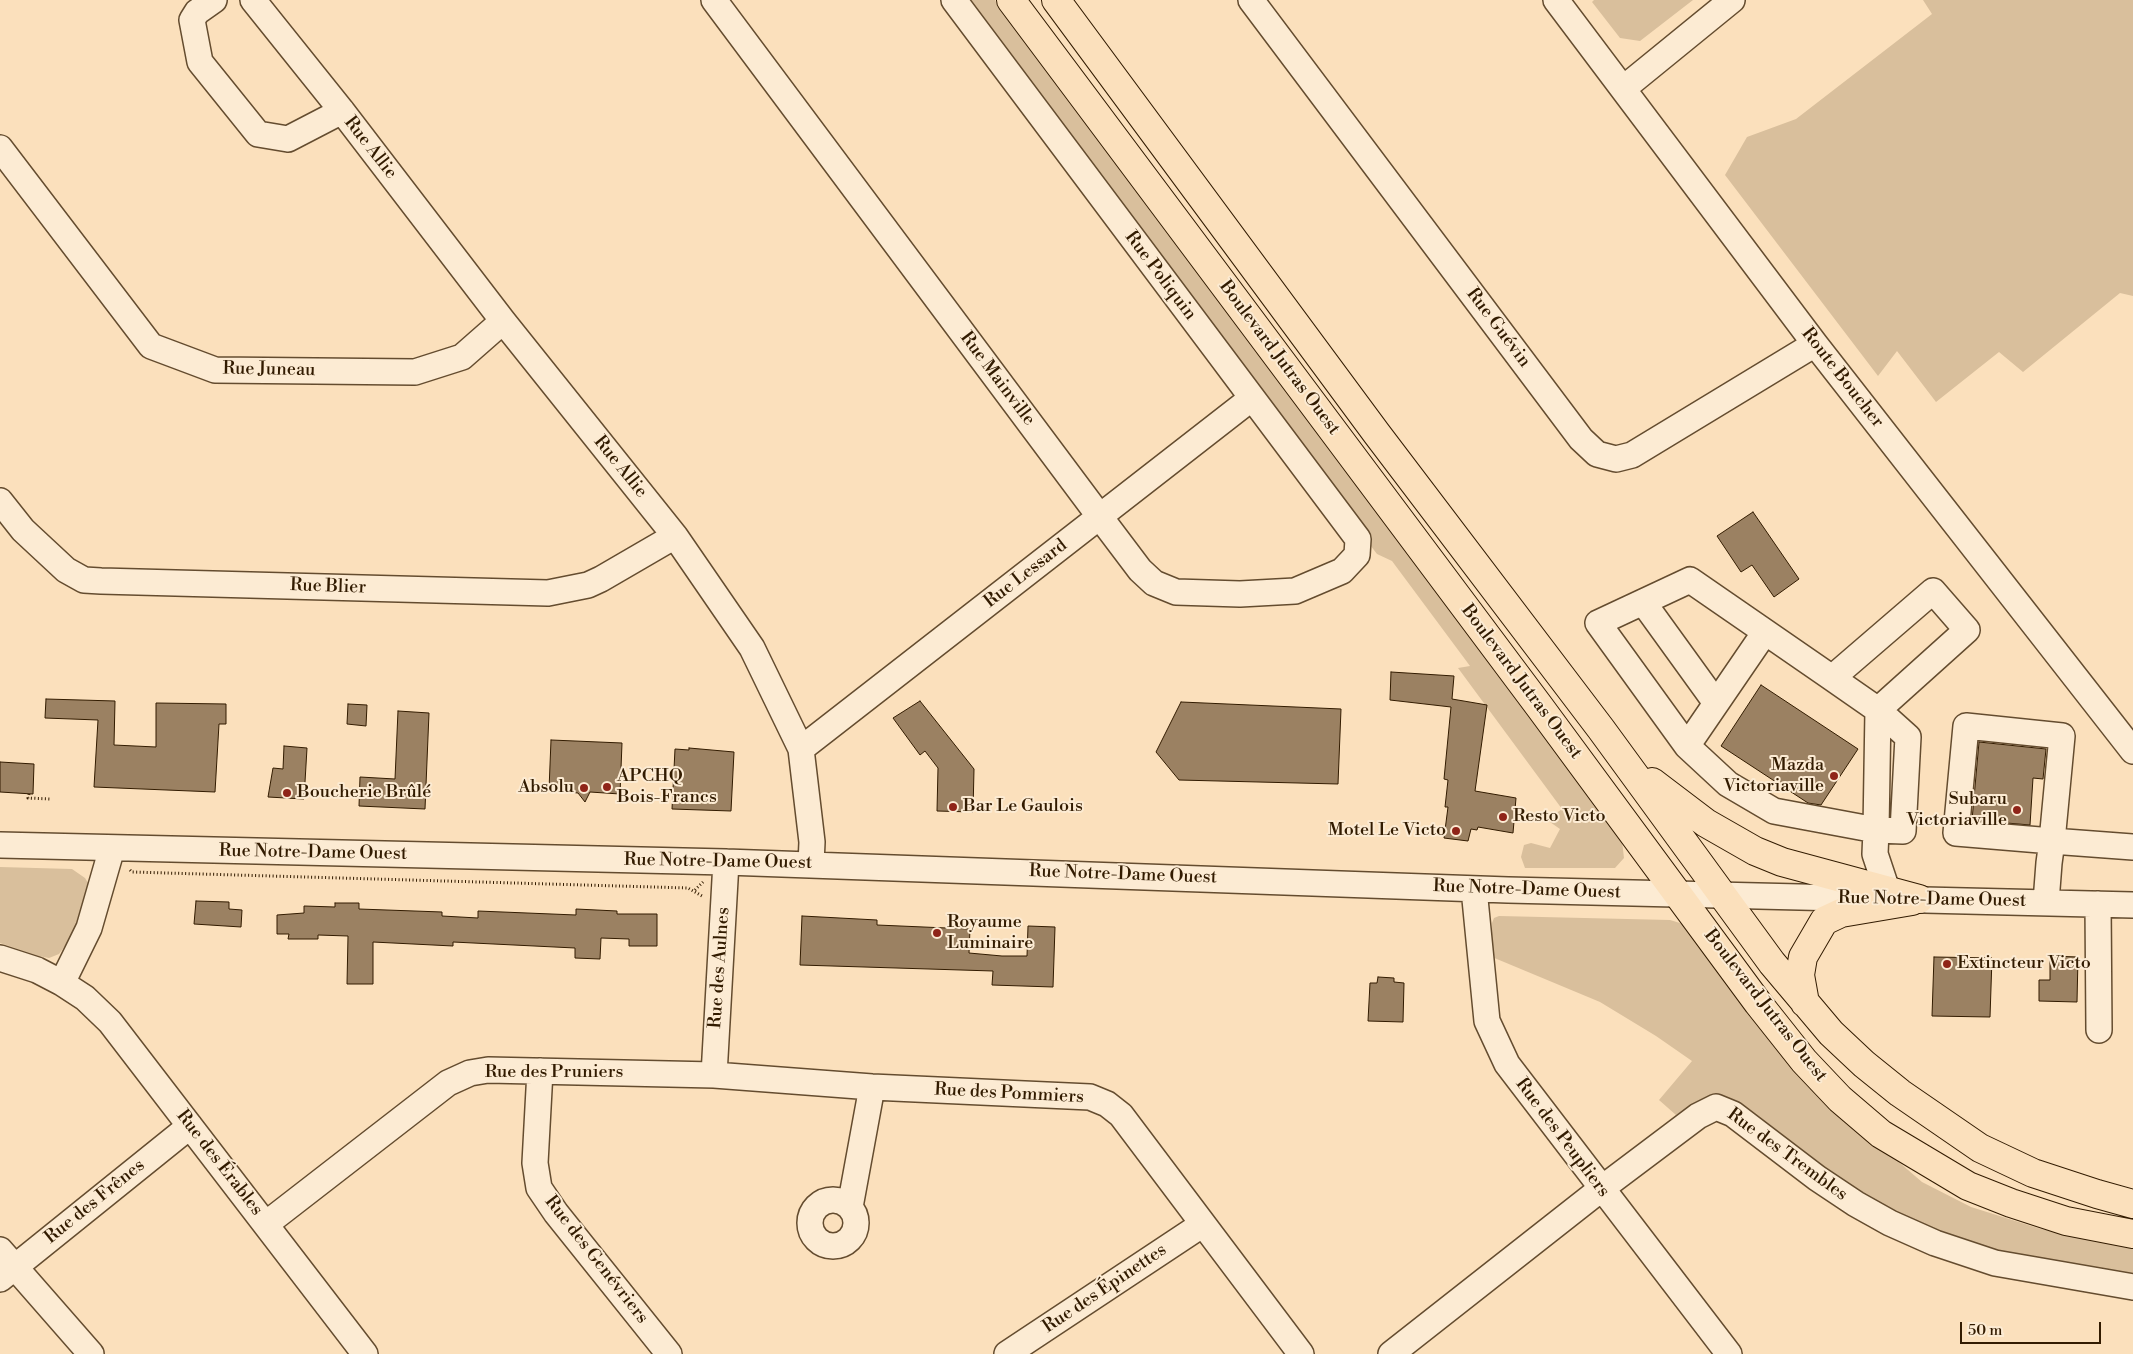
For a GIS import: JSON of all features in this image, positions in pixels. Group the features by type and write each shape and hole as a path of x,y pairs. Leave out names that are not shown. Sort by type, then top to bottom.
{"main road":[{"name":"Boulevard Jutras Ouest","path":"1011,0 1804,1061 1840,1099 1881,1134 1968,1186 2011,1203 2066,1220 2133,1234"},
{"name":"Boulevard Jutras Ouest","path":"1056,0 1377,434 1622,758 1772,963 1831,1033 1864,1064 1936,1119 1980,1148 2033,1173 2133,1204"},
{"path":"1622,758 1683,806 1729,838 1782,862 1919,899"},
{"path":"1805,1003 1800,975 1803,957 1824,921 1841,913 1919,899"}],"street":[{"name":"Rue Allie","path":"214,0 197,12 192,20 200,62 258,134 288,139 342,111"},
{"name":"Rue Allie","path":"253,0 342,111 503,321 675,536 752,648 800,749 812,842 811,864"},
{"name":"Rue Mainville","path":"714,0 1100,517 1140,570 1154,583 1176,592 1240,594 1295,590 1342,571 1357,556"},
{"name":"Rue Poliquin","path":"954,0 1358,540 1357,556"},
{"name":"Rue Guévin","path":"1251,0 1575,431 1597,454 1616,459 1632,455 1815,344"},
{"name":"Route Boucher","path":"1556,0 1815,344 2133,751"},
{"path":"1624,88 1732,0"},
{"name":"Rue Juneau","path":"0,148 151,346 215,370 415,372 462,357 503,321"},
{"name":"Rue Lessard","path":"800,749 1252,398"},
{"name":"Rue Blier","path":"0,501 23,530 66,570 84,580 101,581 548,593 588,585 675,536"},
{"path":"1690,580 1765,632 1878,710 1908,737 1903,831 1876,830 1774,811 1728,784 1686,746 1598,623 1690,580"},
{"path":"1832,678 1933,591 1967,630 1878,710"},
{"path":"1643,602 1716,703"},
{"path":"1686,746 1765,632"},
{"path":"2046,902 2052,841 2062,736 1966,726 1956,834 2052,841 2133,847"},
{"path":"1876,830 1875,854 1887,890"},
{"name":"Rue Notre-Dame Ouest","path":"0,845 811,864 1474,889 2133,905"},
{"path":"62,983 89,928 112,848"},
{"name":"Rue des Aulnes","path":"714,1075 726,862"},
{"name":"Rue des Peupliers","path":"1474,889 1483,995 1487,1020 1495,1042 1507,1064 1729,1354"},
{"path":"2098,904 2099,1030"},
{"name":"Rue des Érables","path":"0,958 37,970 62,983 85,998 110,1022 365,1354"},
{"name":"Rue des Pruniers","path":"266,1224 448,1083 470,1073 488,1070 714,1075"},
{"name":"Rue des Genévriers","path":"540,1071 535,1163 540,1188 556,1214 669,1354"},
{"name":"Rue des Pommiers","path":"714,1075 872,1087 1090,1097 1106,1104 1121,1115 1301,1354"},
{"path":"850,1207 872,1087"},
{"name":"Rue des Trembles","path":"1391,1354 1601,1189 1698,1116 1716,1107 1733,1114 1817,1178 1856,1204 1890,1223 1935,1243 1995,1263 2133,1287"},
{"name":"Rue des Frênes","path":"5,1265 190,1126"},
{"name":"Rue des Épinettes","path":"1007,1354 1203,1224"},
{"path":"5,1265 91,1354"}],"path":[{"path":"29,794 28,798 50,799"},
{"name":"Rue Notre-Dame Ouest","path":"112,848 132,872 688,888 703,897"}],"shaded area":[{"path":"963,0 995,0 1622,841 1624,858 1615,868 1525,868 1521,857 1524,845 1531,843 1550,848 1560,829 1547,820 1562,809 1458,668 1470,666 1392,561 1377,554 1311,468"},
{"path":"1594,0 1693,0 1640,41 1620,38 1592,2"},
{"path":"1923,0 2133,0 2133,296 2120,293 2023,372 1999,352 1936,402 1897,351 1878,376 1725,175 1747,137 1796,119 1932,14"},
{"path":"0,867 72,869 85,878 90,886 86,906 70,939 59,954 49,958 0,943"},
{"path":"1499,916 1670,920 1680,923 1692,931 1858,1127 1922,1182 1971,1207 2041,1229 2133,1246 2133,1276 2004,1254 1942,1235 1853,1189 1785,1139 1711,1097 1697,1102 1676,1115 1659,1100 1692,1061 1656,1036 1600,1002 1492,957 1492,923 1494,918"}],"building":[{"path":"1753,512 1799,579 1774,597 1752,565 1741,572 1717,536"},
{"path":"1391,672 1454,676 1452,699 1487,705 1475,791 1516,798 1513,833 1478,827 1477,830 1471,829 1468,841 1444,838 1448,807 1445,807 1448,780 1444,779 1451,707 1390,700"},
{"path":"1761,685 1858,749 1821,805 1808,803 1721,746"},
{"path":"46,699 115,701 114,745 156,747 156,703 226,704 226,724 219,724 215,792 94,787 98,720 45,718"},
{"path":"920,701 974,769 973,812 937,811 938,768 925,751 920,755 893,718"},
{"path":"1181,702 1341,709 1338,784 1179,780 1156,752"},
{"path":"348,704 367,705 366,726 347,724"},
{"path":"398,711 429,713 425,809 359,806 360,777 395,779"},
{"path":"551,740 622,743 620,794 590,792 585,802 578,793 549,790"},
{"path":"1979,742 2046,749 2043,779 2033,778 2030,825 1972,820"},
{"path":"284,746 307,748 304,799 268,797 273,768 283,769"},
{"path":"689,748 734,752 731,811 672,809 675,749 689,750"},
{"path":"0,762 34,764 33,794 0,792"},
{"path":"196,901 229,902 229,909 242,910 241,927 194,924"},
{"path":"335,903 359,903 359,909 442,912 442,916 478,918 478,911 576,915 576,909 617,911 617,914 657,914 657,946 629,946 629,939 601,938 600,959 575,958 575,948 453,942 453,946 373,942 373,984 347,984 348,936 318,935 318,939 288,939 289,934 277,934 277,915 304,913 304,906 335,907"},
{"path":"802,916 877,920 877,925 970,929 969,953 1002,956 1027,956 1028,926 1055,927 1053,987 992,985 993,971 800,965"},
{"path":"2050,956 2078,957 2077,1002 2039,1001 2039,980 2050,980"},
{"path":"1934,957 1992,958 1990,1017 1932,1016"},
{"path":"1378,977 1394,978 1394,982 1404,983 1403,1022 1368,1021 1370,983 1377,983"}],"place":[{"name":"Mazda Victoriaville","path":"1834,776"},
{"name":"APCHQ Bois-Francs","path":"607,787"},
{"name":"Absolu","path":"584,788"},
{"name":"Boucherie Brûlé","path":"287,793"},
{"name":"Bar Le Gaulois","path":"953,807"},
{"name":"Subaru Victoriaville","path":"2017,810"},
{"name":"Resto Victo","path":"1503,817"},
{"name":"Motel Le Victo","path":"1456,831"},
{"name":"Royaume Luminaire","path":"937,933"},
{"name":"Extincteur Victo","path":"1947,964"}]}
